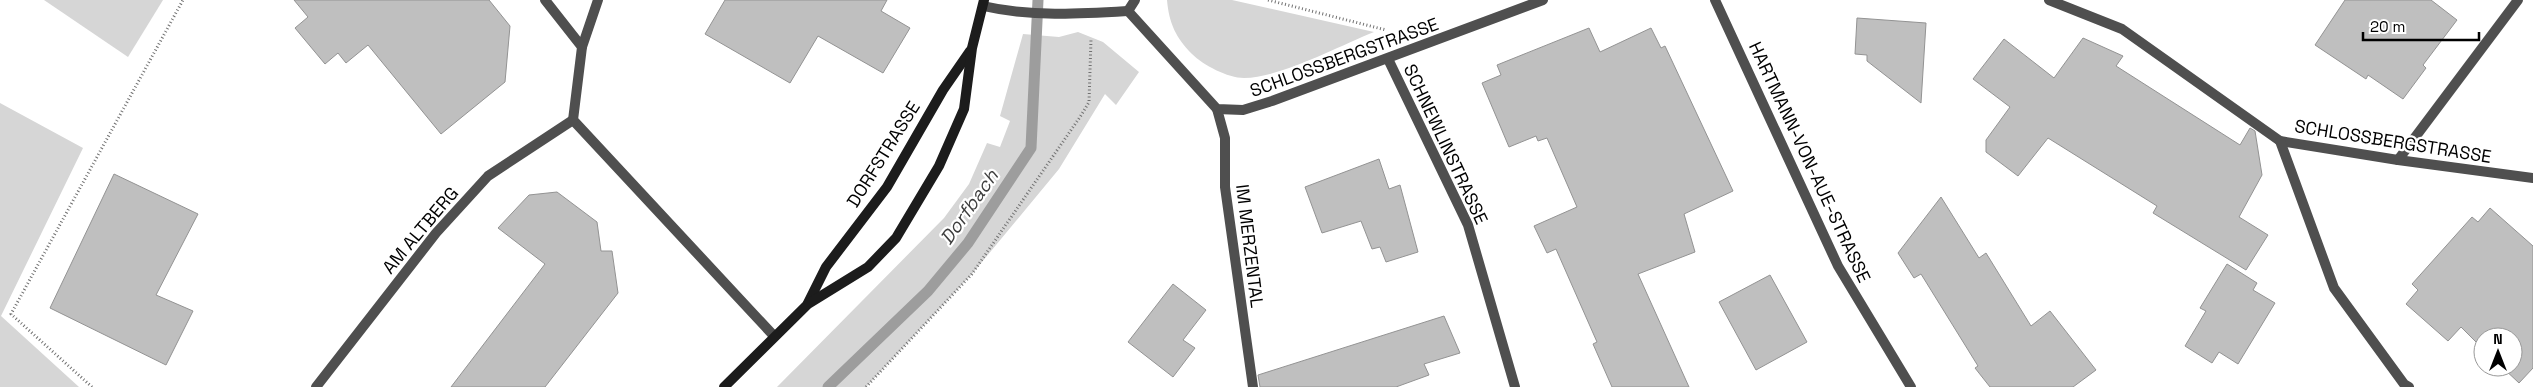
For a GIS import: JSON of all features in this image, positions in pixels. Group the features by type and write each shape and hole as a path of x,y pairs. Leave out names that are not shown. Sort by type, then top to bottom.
{"main road":[{"name":"DORFSTRASSE","path":"724,387 808,304 868,268 896,238 939,166 964,109 972,48 984,3"},
{"name":"DORFSTRASSE","path":"808,304 826,268 887,187 943,90 972,48"}],"street":[{"path":"545,0 582,47"},
{"path":"598,0 582,47 573,120 774,336"},
{"path":"1128,11 1135,0"},
{"name":"SCHLOSSBERGSTRASSE","path":"1217,109 1243,110 1258,106 1419,48 1543,0"},
{"name":"HARTMANN-VON-AUE-STRASSE","path":"1715,0 1838,266 1911,387"},
{"name":"SCHLOSSBERGSTRASSE","path":"2049,0 2122,29 2280,141 2398,160 2533,178"},
{"path":"2398,160 2518,0"},
{"path":"984,3 1008,11 1060,15 1128,11"},
{"path":"1128,11 1217,109"},
{"name":"SCHNEWLINSTRASSE","path":"1388,59 1468,225 1515,387"},
{"name":"IM MERZENTAL","path":"1217,109 1225,138 1225,187 1253,387"},
{"name":"AM ALTBERG","path":"316,387 436,232 488,176 573,120"},
{"path":"2280,141 2334,288 2404,384 2409,387"}],"path":[{"path":"92,387 10,314 183,0"},
{"path":"1268,0 1380,27 1419,48"},
{"path":"866,387 972,274 1080,117 1089,102 1093,13"}],"shaded area":[{"path":"44,0 163,0 128,57"},
{"path":"1167,0 1232,0 1374,32 1292,67 1244,78 1223,73 1209,66 1186,48 1174,30"},
{"path":"1078,32 1103,42 1139,72 1116,105 1105,94 1059,169 972,274 866,387 777,387 944,218 969,184 987,143 1000,147 1010,121 1000,116 1023,34 1059,37"},
{"path":"0,103 83,148 1,316 79,387 0,387"}],"building":[{"path":"294,0 489,0 510,26 505,82 441,134 368,45 346,63 338,53 325,64 295,28 308,17"},
{"path":"725,0 887,0 881,11 910,28 883,73 818,36 790,83 705,34"},
{"path":"2345,0 2431,0 2457,20 2423,65 2426,68 2403,99 2368,75 2366,79 2315,45"},
{"path":"1857,18 1926,23 1921,103 1867,61 1867,55 1855,54"},
{"path":"1589,28 1600,52 1651,28 1661,48 1665,46 1733,191 1684,214 1695,252 1638,274 1689,387 1612,387 1593,344 1597,342 1556,249 1547,253 1534,226 1577,207 1547,138 1538,141 1536,136 1509,147 1482,83 1501,75 1497,65"},
{"path":"2083,38 2123,56 2116,66 2240,145 2250,128 2255,131 2262,175 2239,217 2268,235 2246,270 2153,213 2157,206 2048,138 2018,176 1986,152 1986,140 2010,107 1973,79 2004,39 2054,78"},
{"path":"1379,159 1389,189 1400,185 1418,252 1386,262 1380,247 1372,249 1361,221 1322,233 1305,187"},
{"path":"114,174 198,214 156,295 193,311 166,365 50,308"},
{"path":"557,192 597,222 601,251 612,251 618,293 545,387 451,387 545,264 498,228 529,195"},
{"path":"1941,197 1979,258 1986,253 2031,326 2050,311 2096,370 2073,387 1990,387 1975,368 1978,366 1921,274 1914,278 1898,253"},
{"path":"2490,208 2533,246 2533,368 2519,383 2513,377 2523,377 2523,327 2473,327 2473,339 2461,327 2448,341 2406,304 2418,290 2412,284 2472,217 2478,222"},
{"path":"2227,264 2257,283 2253,290 2275,303 2238,364 2219,352 2212,363 2185,346 2206,311 2200,308"},
{"path":"1770,275 1807,342 1756,370 1719,302"},
{"path":"1173,284 1206,310 1183,340 1195,348 1173,377 1128,342"},
{"path":"1444,316 1460,353 1424,364 1429,375 1396,387 1260,387 1258,375"}],"waterway":[{"name":"Dorfbach","path":"828,387 928,291 968,243 1031,148 1038,0"}]}
